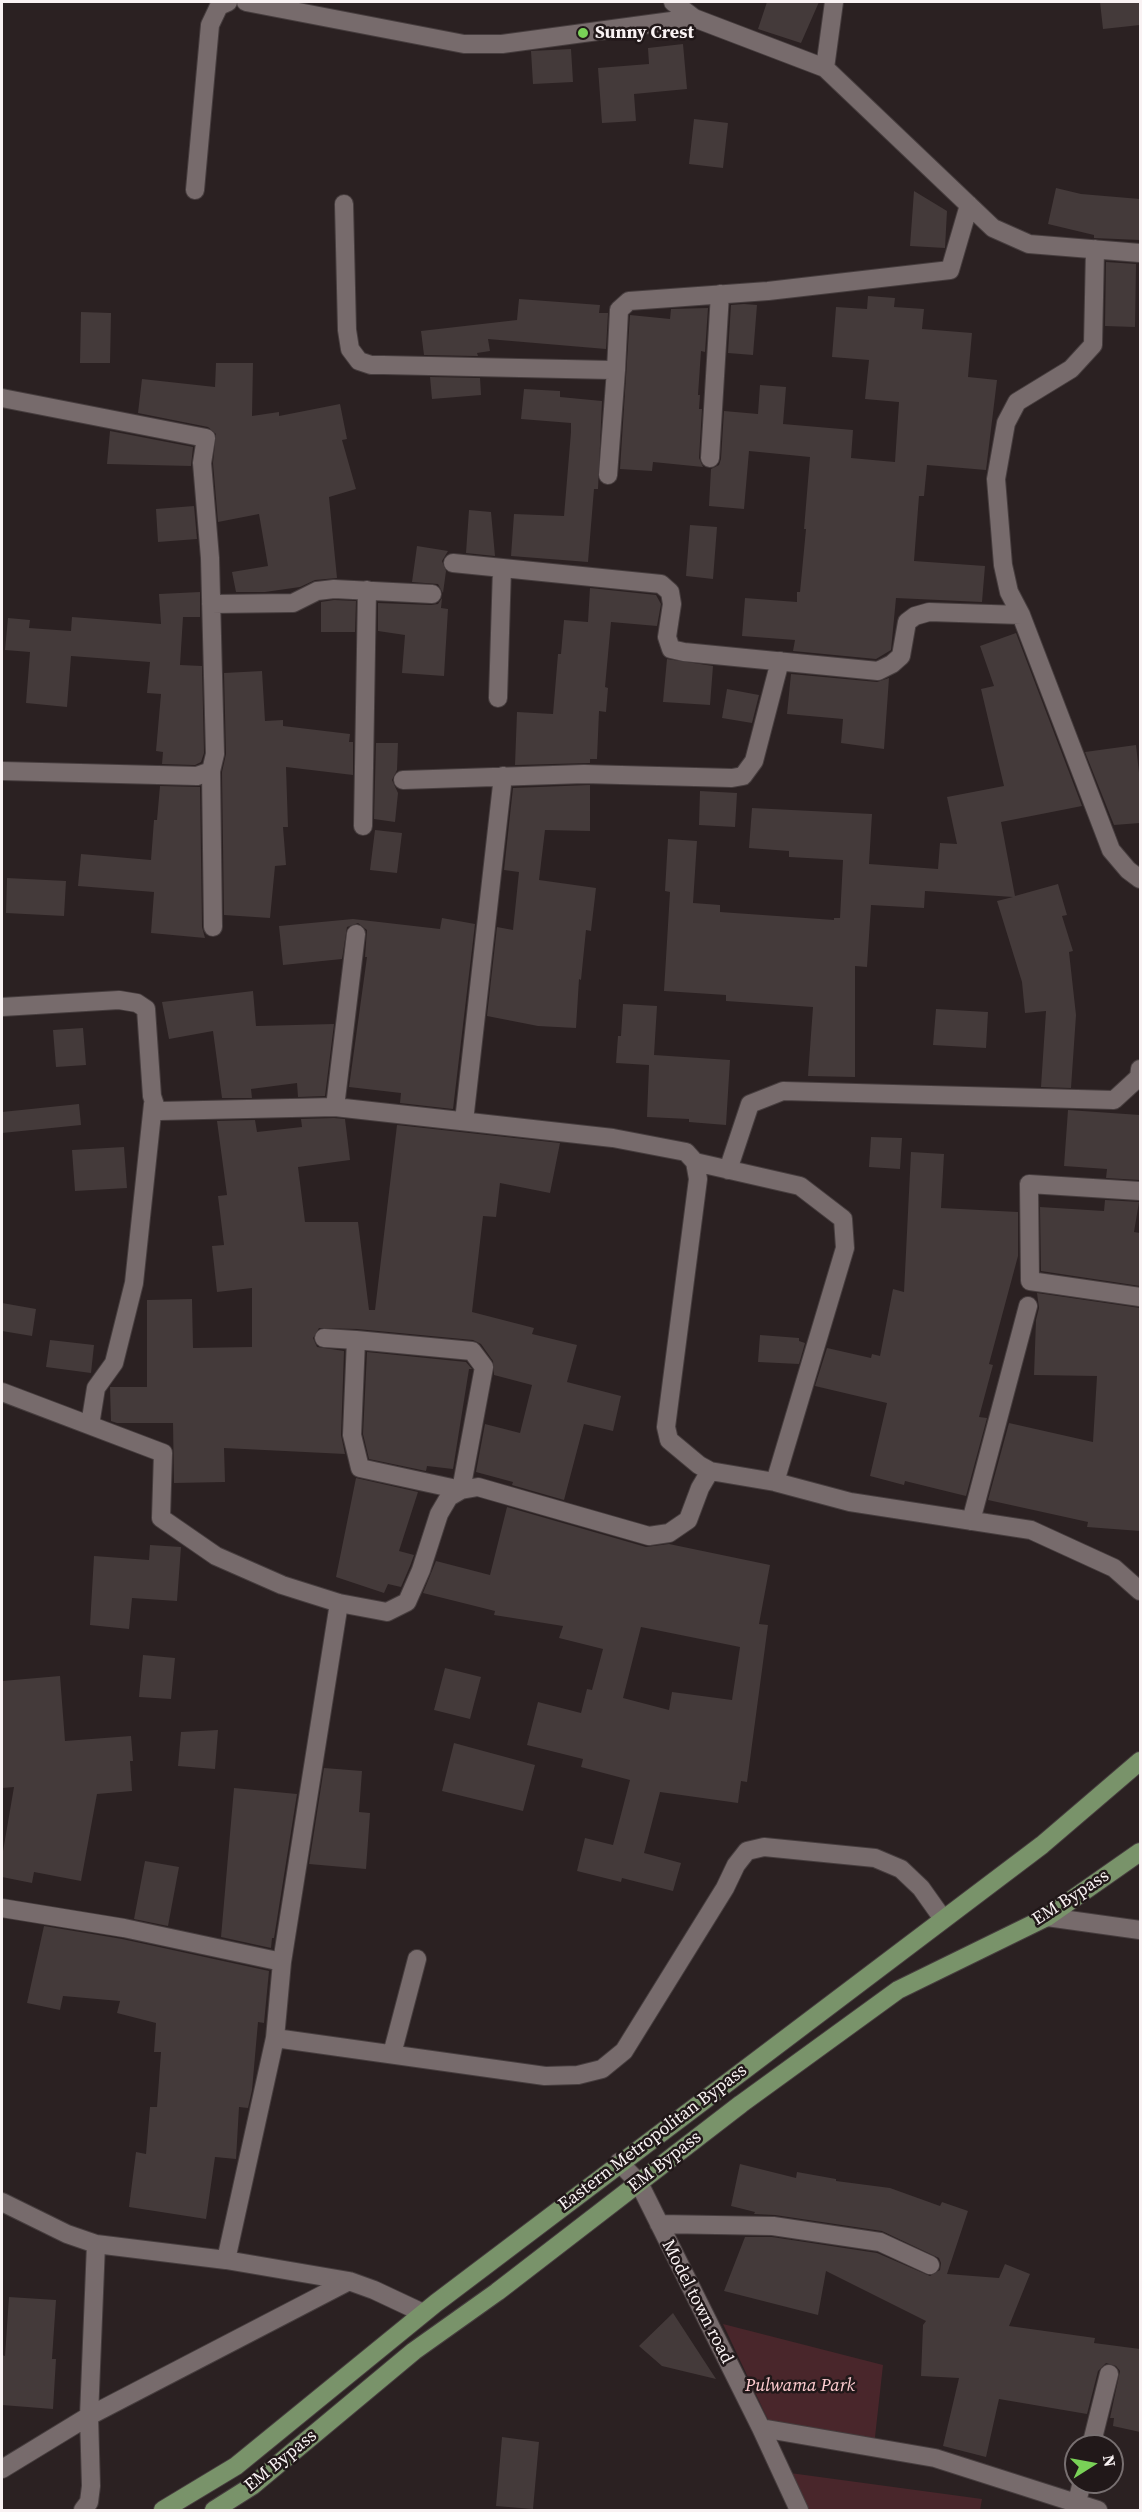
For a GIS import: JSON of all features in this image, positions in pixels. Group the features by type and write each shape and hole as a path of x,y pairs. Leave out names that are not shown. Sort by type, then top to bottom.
{"main road":[{"name":"Eastern Metropolitan Bypass","path":"163,2511 236,2466 423,2313 619,2162 1042,1845 1140,1761"},
{"name":"EM Bypass","path":"214,2511 252,2486 414,2351 497,2292 741,2104 898,1990 1047,1917 1140,1852"}],"street":[{"path":"195,190 210,25 219,6 228,2"},
{"path":"246,2 464,44 502,44 694,18"},
{"path":"673,2 694,18 825,68 993,228 1029,244 1140,253"},
{"path":"825,68 834,2"},
{"path":"344,204 347,330 350,349 359,361 383,366 616,370"},
{"path":"608,475 619,310 623,305 629,301 768,291 950,270 969,205"},
{"path":"1095,249 1093,345 1071,369 1017,402 1005,423 996,479 1003,565 1009,592 1021,615 1111,850 1128,870 1140,879"},
{"path":"710,458 720,294"},
{"path":"2,398 206,438 202,463 210,558 215,754 211,771 213,927"},
{"path":"453,563 662,584 670,592 672,604 667,637 671,649 878,671 901,656 907,622 915,615 929,612 1021,615"},
{"path":"498,698 502,568"},
{"path":"211,604 293,603 317,591 334,589 432,594"},
{"path":"363,826 367,590"},
{"path":"403,780 584,774 732,778 743,776 754,761 780,661"},
{"path":"2,771 197,776 211,771"},
{"path":"464,1121 503,776"},
{"path":"334,1107 356,934"},
{"path":"2,1007 119,1000 137,1003 146,1009 153,1104 135,1283 114,1363 96,1388 90,1425"},
{"path":"728,1170 750,1104 783,1091 1114,1100 1139,1077 1140,1069"},
{"path":"153,1104 156,1108 168,1112 334,1107 613,1138 686,1152 695,1162 698,1179 666,1427 669,1440 699,1465 710,1470 775,1482 850,1502 1032,1530 1114,1568 1140,1591"},
{"path":"695,1162 800,1186 843,1219 845,1248 775,1482"},
{"path":"1140,1191 1029,1184 1030,1281 1140,1297"},
{"path":"971,1521 1028,1306"},
{"path":"324,1338 472,1351 484,1367 462,1490"},
{"path":"357,1340 352,1435 360,1468 462,1490"},
{"path":"2,1392 163,1453 161,1518 216,1556 282,1585 339,1603 387,1612 407,1602 448,1497 462,1490 478,1487 649,1536 669,1533 688,1520 700,1488 710,1470"},
{"path":"226,2260 275,2038 282,1962 339,1603"},
{"path":"275,2038 546,2076 578,2076 602,2069 624,2051 725,1888 736,1865 747,1851 764,1847 875,1858 901,1869 921,1888 943,1919"},
{"path":"2,1908 124,1928 282,1962"},
{"path":"1047,1917 1140,1930"},
{"path":"392,2054 417,1959"},
{"name":"Model town road","path":"619,2162 639,2183 761,2428 799,2511"},
{"path":"2,2202 67,2234 96,2244 226,2260 349,2281 423,2313"},
{"path":"658,2224 773,2226 880,2241 930,2265"},
{"path":"83,2511 89,2502 91,2486 89,2416 96,2244"},
{"path":"2,2469 89,2416 349,2281"},
{"path":"1094,2434 1109,2374"},
{"path":"761,2428 935,2458 1076,2507 1098,2511"}],"green space":[{"name":"Pulwama Park","path":"723,2324 883,2365 874,2446 769,2422"},
{"path":"790,2473 982,2499 980,2510 808,2510"}],"building":[{"path":"767,2 819,2 801,43 758,29"},
{"path":"1100,2 1140,2 1140,25 1103,29"},
{"path":"683,44 687,89 634,94 636,121 602,123 598,68 649,64 648,48"},
{"path":"571,49 573,82 533,84 531,51"},
{"path":"694,119 728,123 723,168 689,164"},
{"path":"1056,188 1081,194 1140,199 1140,240 1094,238 1094,235 1048,224"},
{"path":"914,191 947,211 945,248 910,246"},
{"path":"1106,262 1136,264 1135,327 1105,326"},
{"path":"868,296 895,298 894,307 924,309 922,329 972,333 968,377 997,380 986,470 927,465 924,496 919,496 914,561 985,566 982,602 896,598 891,650 876,659 793,651 795,640 742,636 745,598 797,602 806,529 804,529 810,457 749,451 744,509 709,506 711,469 719,465 721,459 724,411 758,414 760,385 786,387 783,424 853,430 851,458 895,462 899,402 865,399 869,360 832,357 836,307 867,309"},
{"path":"519,299 600,305 599,313 608,313 606,349 488,339 490,351 477,353 478,356 424,355 421,331 517,320"},
{"path":"731,305 757,305 753,355 728,353"},
{"path":"708,308 705,352 701,351 698,395 700,395 699,409 702,409 699,458 703,467 653,462 652,471 620,469 630,315 670,319 671,309"},
{"path":"81,312 111,313 110,363 80,363"},
{"path":"216,363 253,363 252,416 279,412 279,416 340,404 347,439 342,440 356,489 329,497 337,578 315,580 300,587 265,592 236,592 232,572 268,566 259,514 218,522 213,463 216,434 208,427 138,413 142,379 215,387"},
{"path":"430,377 480,378 481,395 432,399"},
{"path":"524,389 560,391 560,397 602,401 598,489 594,489 588,562 511,556 514,514 564,516 571,432 571,423 521,419"},
{"path":"110,431 193,447 191,466 107,464"},
{"path":"194,506 197,539 158,542 156,509"},
{"path":"469,510 491,512 495,556 466,553"},
{"path":"690,525 717,527 713,579 686,576"},
{"path":"417,546 448,551 442,561 446,571 443,593 438,584 412,582"},
{"path":"590,588 656,595 661,604 657,626 611,622 605,687 608,688 606,712 599,711 597,759 590,759 590,763 515,765 517,712 553,714 558,654 561,654 564,620 588,622"},
{"path":"200,592 200,617 183,617 180,665 202,666 204,753 201,762 195,765 162,764 163,752 156,751 161,694 147,693 150,662 71,656 67,707 26,703 30,652 5,650 8,618 30,620 29,628 71,631 72,617 161,624 159,594"},
{"path":"442,598 441,608 448,609 444,676 402,673 405,635 378,631 378,603 431,605 438,604"},
{"path":"356,601 355,632 321,632 321,602"},
{"path":"1016,633 1082,806 1001,822 1015,896 1058,884 1067,915 1062,916 1073,951 1069,952 1076,1015 1071,1088 1041,1087 1046,1011 1025,1013 1022,982 997,901 1013,897 925,891 924,908 871,905 867,967 855,966 855,1077 808,1076 813,1007 726,1001 726,995 664,991 670,892 665,891 668,839 697,841 693,903 720,905 720,912 834,920 834,918 840,918 843,860 789,857 789,851 749,848 752,808 872,814 869,864 938,869 940,843 957,844 947,797 1004,786 981,689 994,686 980,646"},
{"path":"667,659 713,666 710,705 663,702"},
{"path":"262,671 265,721 283,720 283,726 350,734 349,742 353,742 353,775 286,767 288,827 283,827 286,865 275,866 270,918 224,915 222,772 226,754 224,673"},
{"path":"791,674 877,682 889,678 884,749 841,743 843,719 787,714"},
{"path":"727,689 759,695 752,723 722,718"},
{"path":"376,743 398,743 397,770 392,780 398,793 395,822 374,819"},
{"path":"1136,745 1140,782 1140,823 1114,825 1085,752"},
{"path":"590,785 590,831 545,830 539,880 596,888 591,931 586,930 581,980 579,979 576,1028 538,1026 487,1016 497,927 513,930 519,872 504,870 513,788"},
{"path":"160,786 200,787 202,927 205,938 151,933 154,892 78,886 81,854 151,860 154,820 157,820"},
{"path":"700,791 737,793 735,827 699,825"},
{"path":"375,830 402,833 397,873 370,870"},
{"path":"7,878 66,881 64,916 6,913"},
{"path":"442,918 475,924 453,1109 400,1103 401,1093 349,1087 367,957 365,957 367,930 358,923 347,927 342,959 283,965 279,926 353,919 440,929"},
{"path":"253,991 256,1026 334,1024 325,1096 298,1097 297,1083 251,1089 252,1098 222,1098 213,1031 169,1039 162,1002"},
{"path":"623,1004 657,1006 654,1055 730,1060 726,1125 689,1122 689,1119 647,1117 649,1065 616,1063"},
{"path":"936,1009 988,1012 986,1048 933,1045"},
{"path":"83,1028 86,1065 56,1067 53,1030"},
{"path":"79,1104 81,1125 2,1133 2,1112"},
{"path":"1068,1110 1140,1115 1140,1180 1106,1178 1107,1169 1064,1166"},
{"path":"301,1119 345,1119 350,1160 298,1167 305,1222 358,1222 369,1310 375,1310 397,1125 560,1143 550,1193 500,1183 496,1217 483,1216 472,1312 534,1328 532,1334 577,1345 567,1382 621,1396 613,1431 584,1424 564,1500 476,1472 485,1424 520,1433 532,1385 494,1375 493,1361 481,1344 473,1340 357,1329 319,1328 313,1338 317,1347 344,1351 341,1435 345,1454 224,1448 225,1482 174,1483 173,1423 117,1423 111,1421 110,1387 147,1387 147,1300 192,1299 193,1348 252,1347 252,1288 217,1292 212,1246 224,1245 218,1196 227,1195 217,1121 255,1120 257,1132 302,1127"},
{"path":"871,1137 902,1138 900,1169 869,1167"},
{"path":"124,1147 127,1188 75,1191 72,1150"},
{"path":"911,1152 944,1154 941,1208 1018,1212 1018,1256 989,1364 993,1365 979,1417 987,1418 966,1496 905,1481 904,1485 870,1476 887,1403 815,1386 827,1348 871,1358 872,1354 880,1356 893,1289 904,1292"},
{"path":"1105,1200 1139,1202 1134,1232 1140,1233 1140,1286 1041,1271 1040,1207 1104,1211"},
{"path":"1037,1293 1140,1308 1140,1531 1087,1527 1088,1522 988,1500 1009,1423 1093,1442 1097,1376 1034,1375 1036,1320 1039,1308"},
{"path":"2,1303 36,1309 32,1336 2,1331"},
{"path":"760,1335 799,1338 799,1341 805,1343 799,1364 758,1362"},
{"path":"50,1340 94,1345 91,1373 46,1367"},
{"path":"367,1352 466,1362 472,1369 469,1369 453,1469 427,1466 426,1471 369,1459 363,1434"},
{"path":"356,1478 418,1492 399,1551 414,1555 401,1587 388,1584 384,1593 336,1577"},
{"path":"507,1507 646,1547 669,1544 770,1565 759,1624 768,1625 747,1782 741,1781 738,1803 660,1792 644,1853 681,1863 673,1891 622,1878 621,1882 577,1871 585,1838 613,1845 630,1780 581,1767 583,1759 527,1745 538,1702 581,1713 587,1689 592,1690 603,1649 559,1638 563,1626 494,1615 495,1611 423,1593 436,1561 490,1575","holes":["641,1627 740,1647 732,1700 672,1692 669,1710 623,1698"]},
{"path":"150,1545 181,1547 177,1601 132,1598 129,1629 90,1625 94,1556 149,1560"},
{"path":"143,1655 175,1658 171,1699 139,1697"},
{"path":"445,1668 481,1677 470,1719 434,1710"},
{"path":"60,1676 65,1741 131,1736 132,1791 97,1794 81,1881 34,1872 32,1883 2,1877 2,1857 14,1787 2,1788 2,1681"},
{"path":"218,1730 215,1769 178,1766 181,1732"},
{"path":"454,1743 535,1765 523,1811 442,1791"},
{"path":"324,1768 362,1771 359,1812 370,1813 366,1869 309,1864"},
{"path":"234,1788 297,1794 271,1948 221,1937"},
{"path":"145,1861 179,1867 168,1926 134,1919"},
{"path":"44,1926 122,1939 269,1971 264,2023 258,2022 252,2090 248,2108 239,2107 236,2159 215,2157 206,2219 129,2207 136,2152 146,2154 150,2107 157,2107 161,2052 154,2052 156,2023 117,2013 120,2001 63,1996 60,2010 27,2003"},
{"path":"740,2164 796,2178 797,2172 836,2179 836,2181 890,2188 940,2206 942,2202 968,2211 947,2274 999,2278 1005,2264 1030,2274 1009,2326 1095,2338 1094,2343 1140,2349 1140,2432 1113,2426 1114,2418 1110,2418 1120,2371 1116,2366 1106,2363 1098,2371 1087,2414 999,2399 986,2457 943,2446 959,2378 921,2376 923,2325 926,2321 826,2271 818,2315 724,2291 745,2237 772,2237 877,2253 930,2276 940,2270 939,2258 882,2231 754,2214 755,2212 731,2206"},
{"path":"9,2297 56,2300 52,2359 56,2359 53,2409 2,2405 2,2355 5,2356"},
{"path":"673,2313 716,2379 662,2366 639,2346"},
{"path":"502,2437 539,2442 533,2509 496,2506"}],"place":[{"name":"Sunny Crest","path":"583,33"}]}
